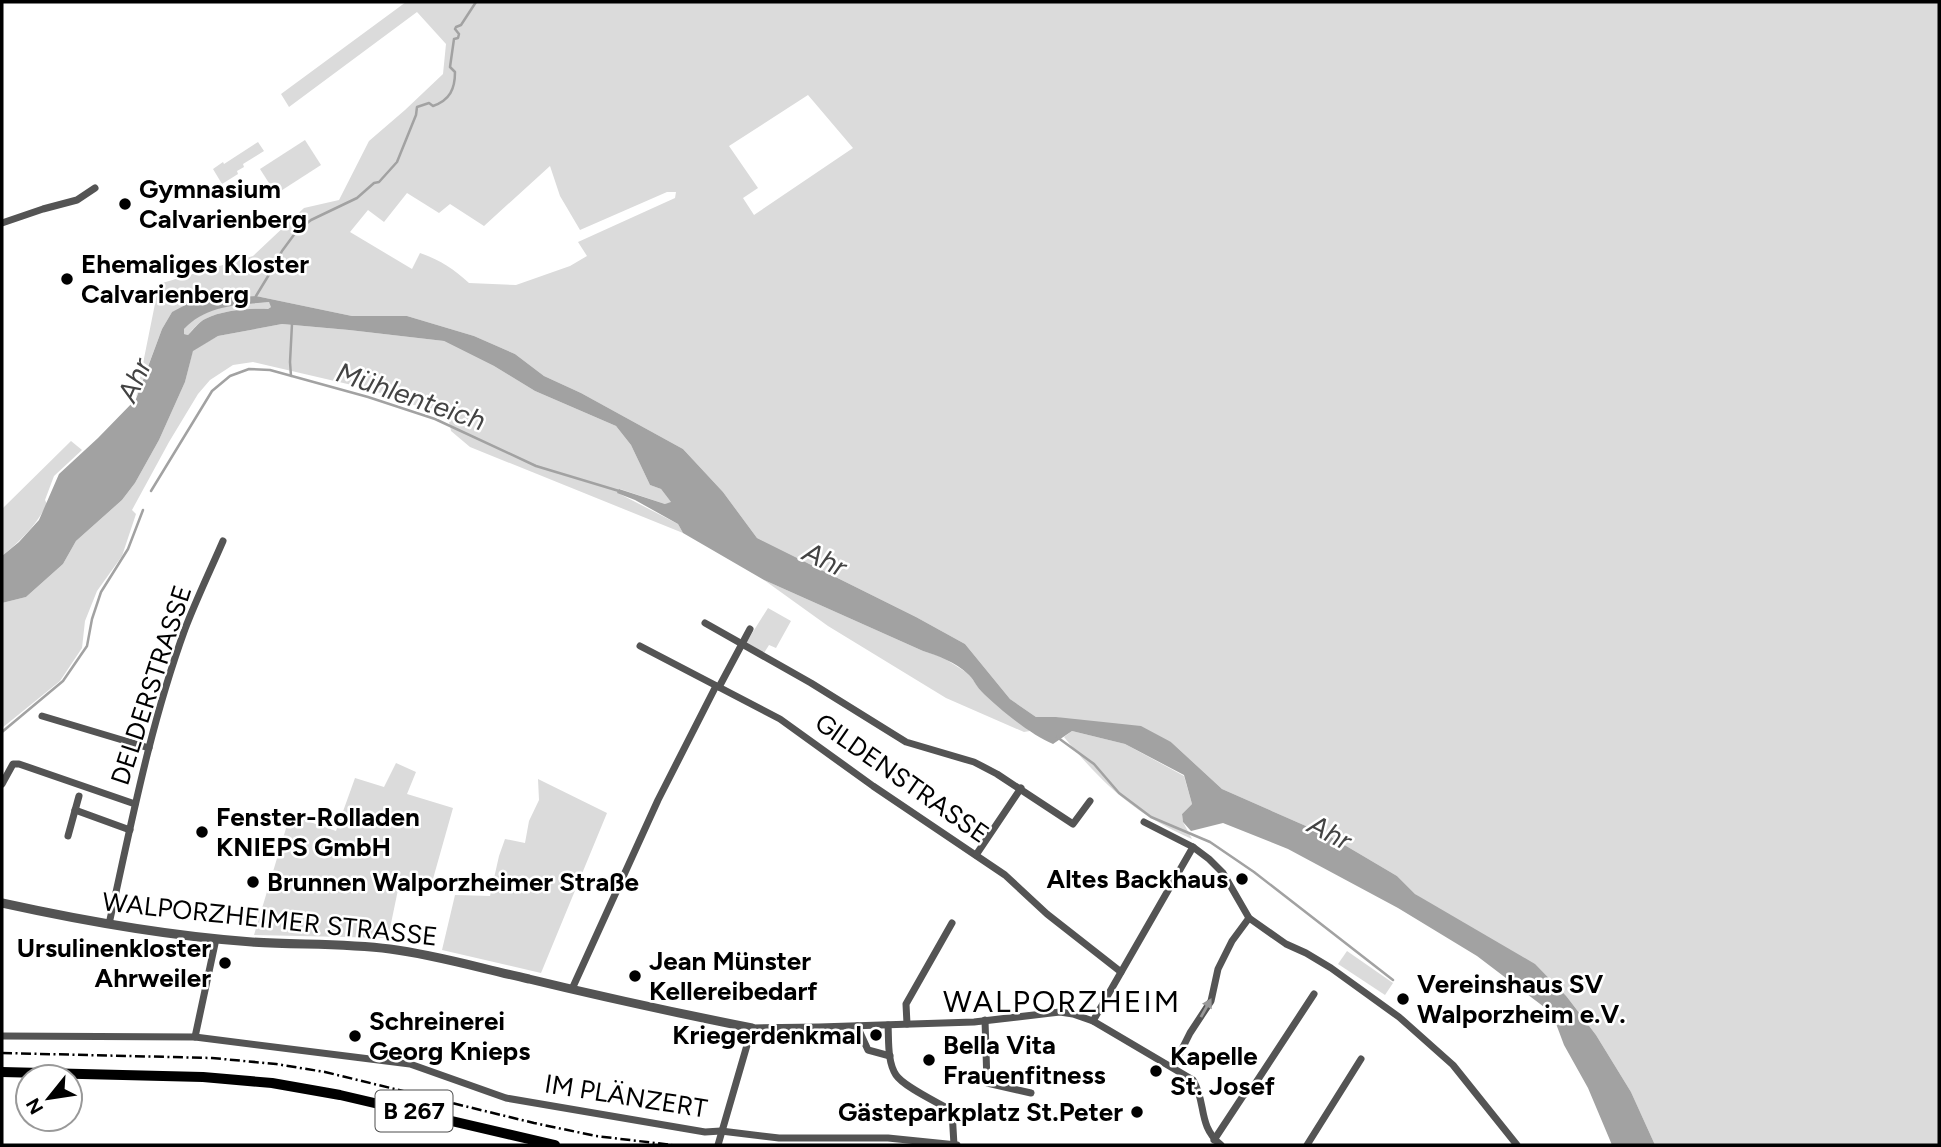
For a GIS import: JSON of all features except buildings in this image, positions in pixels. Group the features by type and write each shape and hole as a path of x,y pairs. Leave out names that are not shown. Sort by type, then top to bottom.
{"main road":[{"name":"B 267","path":"2,1072 203,1077 272,1083 340,1095 555,1145"}],"street":[{"path":"2,223 77,200 95,188"},
{"name":"DELDERSTRASSE","path":"109,924 149,748 185,629 223,541"},
{"path":"705,623 811,683 906,742 974,762 1021,788 1073,824 1090,801"},
{"path":"572,989 658,800 750,629"},
{"name":"GILDENSTRASSE","path":"640,646 780,719 1004,875 1047,914 1121,972"},
{"path":"42,716 149,748"},
{"name":"DELDERSTRASSE","path":"2,784 9,767 19,764 135,804"},
{"path":"976,855 1021,788"},
{"path":"68,836 79,796"},
{"path":"75,810 130,830"},
{"path":"1144,822 1223,873 1249,918 1286,944 1331,968 1399,1017 1453,1065 1517,1145"},
{"path":"1093,1021 1191,850"},
{"name":"WALPORZHEIMER STRASSE","path":"2,903 109,924 216,939 390,949 752,1028 888,1025 985,1020 1060,1012 1073,1014 1093,1021 1194,1080 1198,1086 1203,1120 1218,1143"},
{"path":"1172,1067 1211,1001 1218,969 1249,918"},
{"path":"907,1024 906,1004 952,923"},
{"path":"195,1037 216,939"},
{"path":"1218,1143 1243,1097 1255,1084 1314,994"},
{"path":"985,1020 987,1083 1031,1093"},
{"path":"888,1025 890,1056 895,1073 902,1082 952,1111 956,1145"},
{"path":"857,1026 868,1050 890,1056"},
{"path":"718,1145 752,1028"},
{"name":"IM PLÄNZERT","path":"2,1037 195,1037 410,1064 506,1098 705,1132 721,1131 779,1138 888,1138 956,1145"},
{"path":"1307,1145 1361,1059"}],"shaded area":[{"path":"406,2 1939,2 1939,1145 1655,1145 1631,1092 1596,1035 1567,997 1415,894 1397,876 1331,837 1222,789 1171,742 1056,717 1036,717 1010,699 965,644 757,538 723,492 683,449 581,393 544,376 515,354 474,336 407,316 352,316 256,296 172,312 162,329 136,398 159,284 253,256 304,208 339,200 369,141 443,74 446,44 417,12 289,107 281,94","holes":["808,95 853,148 754,215 743,198 758,188 729,146","550,166 560,196 580,230 667,192 676,192 675,198 578,242 587,256 570,266 516,285 469,283 446,265 420,253 412,269 350,232 368,210 384,222 407,193 439,213 450,204 484,226"]},
{"path":"305,140 321,165 276,194 260,169"},
{"path":"258,142 264,151 243,164 244,167 237,171 238,174 222,184 213,169"},
{"path":"256,296 352,316 407,316 474,336 515,354 544,376 581,393 683,449 723,492 757,538 965,644 1010,699 1036,717 1141,726 1171,742 1222,789 1331,837 1397,876 1415,894 1535,964 1567,997 1596,1035 1631,1092 1655,1145 1612,1145 1588,1088 1564,1045 1552,1013 1477,956 1398,908 1288,849 1223,823 1191,831 1183,822 1182,814 1192,804 1184,775 1125,744 1072,731 1053,744 1006,713 981,691 970,676 952,663 764,580 683,533 678,524 617,493 619,489 665,504 671,502 661,489 650,485 631,445 616,426 535,391 494,366 444,341 282,324 218,336 193,351 185,382 159,440 135,483 122,500 76,541 63,564 26,597 2,603 2,556 39,520 59,474 136,399 162,329 172,312 195,300","holes":["269,302 271,307 212,316 188,335 184,334 184,329 193,321 212,311"]},
{"path":"269,302 271,307 268,309 236,310 212,316 200,322 188,335 184,334 184,329 193,321 212,310"},
{"path":"282,324 444,341 494,366 535,391 616,426 631,445 650,485 661,489 672,503 665,504 620,489 618,493 678,524 683,533 470,447 451,431 448,417 369,389 253,362 233,365 210,380 198,394 132,510 136,514 122,556 97,591 85,621 82,648 60,681 2,728 2,603 26,597 63,564 76,541 122,500 135,483 159,440 185,382 193,350 218,336"},
{"path":"71,441 82,450 54,476 45,500 47,504 38,519 2,556 2,509"},
{"path":"764,580 942,657 969,674 980,690 1030,731 1024,732 946,698 828,626"},
{"path":"768,608 791,621 776,648 769,645 764,653 746,643"},
{"path":"1072,731 1125,744 1184,776 1192,804 1182,814 1183,822 1192,839 1136,808 1107,784 1064,737"},
{"path":"396,763 416,772 407,794 453,808 431,886 400,880 388,938 254,935 290,815 336,831 355,778 384,787"},
{"path":"538,779 607,813 541,973 442,950 455,895 490,896 505,839 525,843 529,821 539,800"},
{"path":"1347,951 1393,983 1385,995 1338,964"}],"waterway":[{"path":"256,296 296,232 311,220 357,198 374,183 379,182 397,162 417,107 429,103 433,106 439,104 453,89 455,72 450,67 454,39 458,38 459,34 455,29 461,25 476,2"},
{"path":"291,376 292,324"},
{"name":"Mühlenteich","path":"151,491 212,391 230,376 249,369 270,370 435,419 536,466 619,491"},
{"name":"Mühlenteich","path":"2,732 63,681 87,646 101,592 128,549 143,510"},
{"path":"1057,737 1094,764 1119,793 1151,817 1210,842 1254,872 1393,980"}],"railway":[{"path":"2,1053 212,1058 276,1064 325,1072 596,1136 672,1145"}],"place":[{"name":"Gymnasium Calvarienberg","path":"125,204"},
{"name":"Ehemaliges Kloster Calvarienberg","path":"67,279"},
{"name":"Fenster-Rolladen KNIEPS GmbH","path":"202,832"},
{"name":"Altes Backhaus","path":"1242,879"},
{"name":"Brunnen Walporzheimer Straße","path":"253,882"},
{"name":"Ursulinenkloster Ahrweiler","path":"225,963"},
{"name":"Jean Münster Kellereibedarf","path":"635,976"},
{"name":"Vereinshaus SV Walporzheim e.V.","path":"1403,999"},
{"name":"Kriegerdenkmal","path":"876,1035"},
{"name":"Schreinerei Georg Knieps","path":"355,1036"},
{"name":"Bella Vita Frauenfitness","path":"929,1060"},
{"name":"Kapelle St. Josef","path":"1156,1071"},
{"name":"Gästeparkplatz St.Peter","path":"1137,1112"}],"district":[{"name":"WALPORZHEIM","path":"1062,1002"}],"water label":[{"name":"Ahr","path":"134,380"},
{"name":"Ahr","path":"825,559"},
{"name":"Ahr","path":"1330,832"}]}
